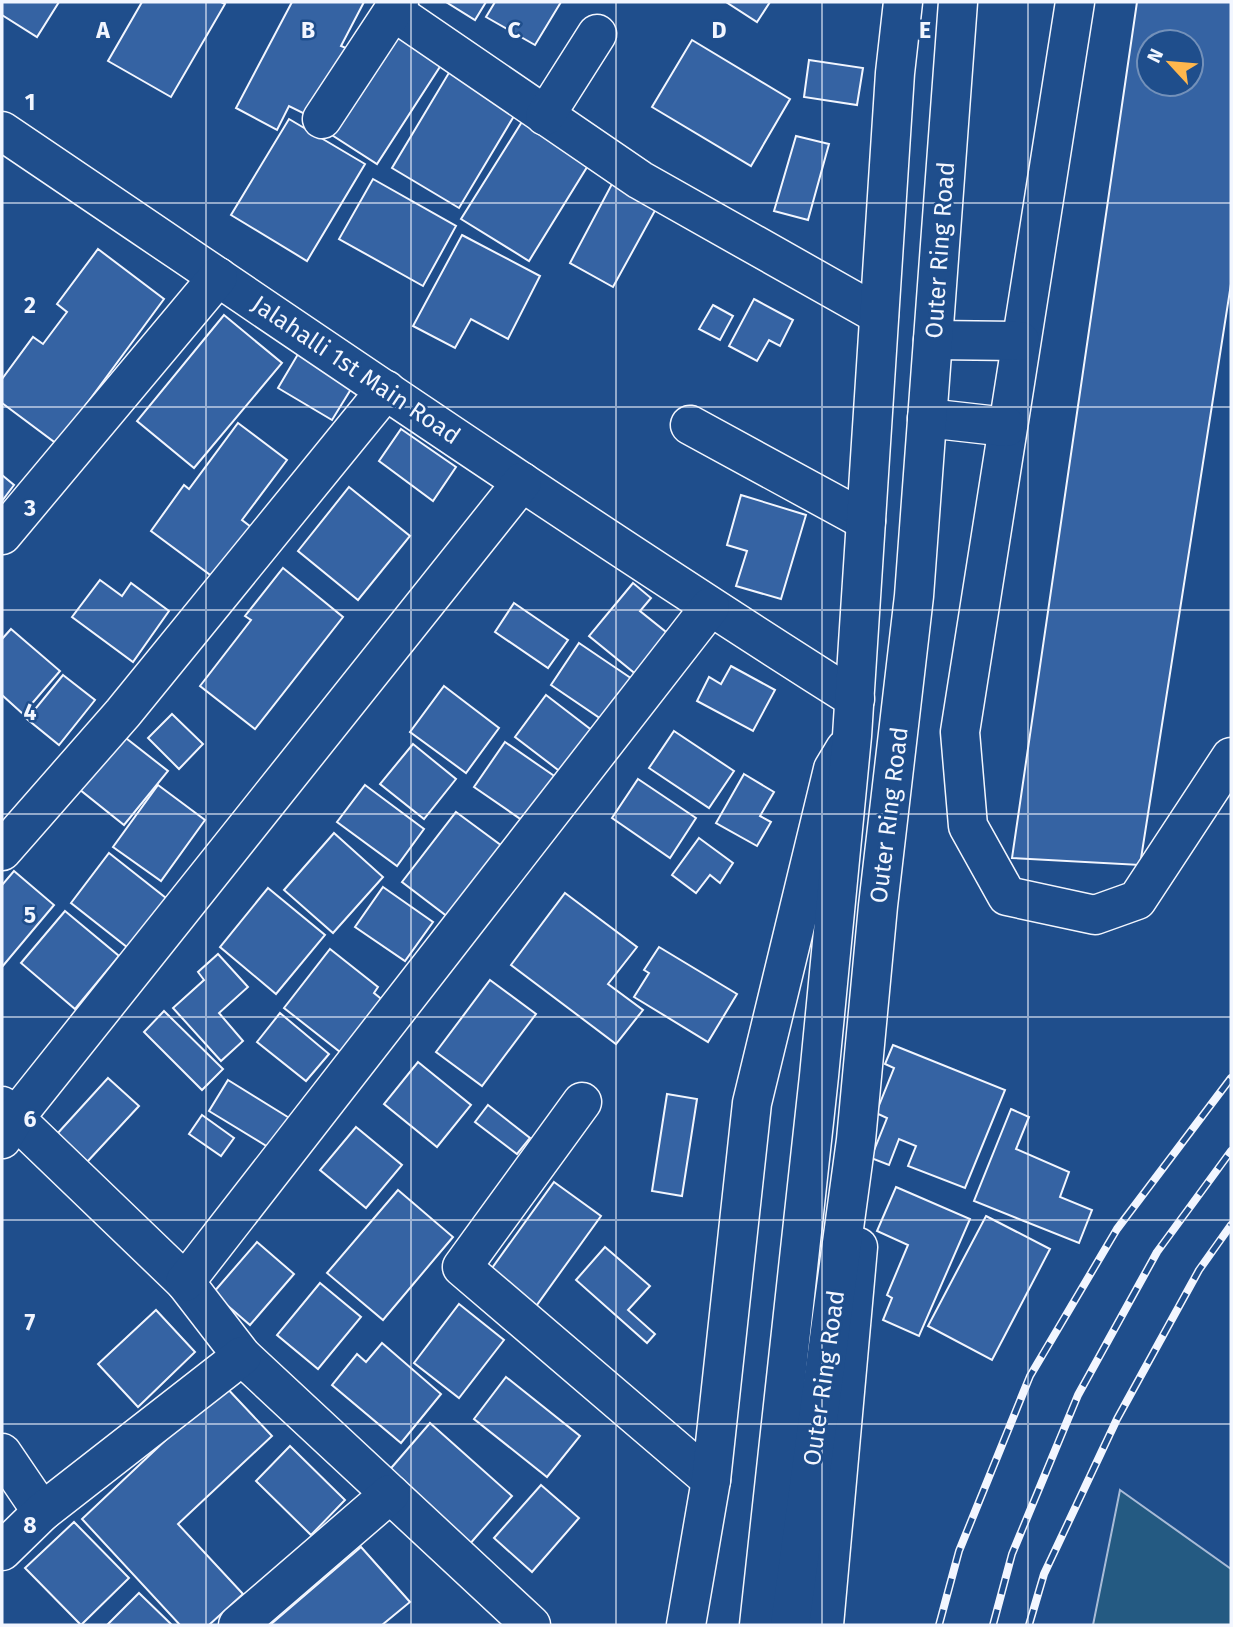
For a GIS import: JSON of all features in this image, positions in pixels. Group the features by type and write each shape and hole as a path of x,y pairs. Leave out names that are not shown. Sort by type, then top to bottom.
{"main road":[{"name":"Outer Ring Road","path":"759,1625 819,1076 853,717 895,73 903,2"},
{"name":"Outer Ring Road","path":"790,1625 856,1140 878,906 914,596 958,2"},
{"path":"1075,2 960,732 968,826 1007,897 1095,915 1137,900 1231,757"},
{"path":"322,119 396,7 545,116 640,180 879,314"},
{"path":"545,116 597,34"},
{"name":"Jalahalli 1st Main Road","path":"2,131 710,607 853,717"},
{"path":"2,535 218,277"},
{"path":"933,340 1020,341"},
{"path":"2,851 123,713 386,390"},
{"path":"927,418 1007,427"},
{"path":"690,425 866,521"},
{"path":"522,482 6,1121 185,1282 242,1356 531,1625"},
{"path":"185,1282 710,607"},
{"path":"686,1625 712,1480 752,1103 833,769 853,717"},
{"path":"824,1625 901,799 898,733"},
{"path":"582,1102 462,1267 712,1480"},
{"path":"2,1551 42,1512 242,1356"},
{"path":"2,1453 42,1512"},
{"path":"238,1625 390,1494"}],"shaded area":[{"path":"1120,1490 1231,1569 1231,1625 1093,1625"}],"building":[{"path":"2,2 59,2 37,37 2,15"},
{"path":"142,2 225,4 171,97 108,61"},
{"path":"292,2 364,2 341,46 346,48 309,116 289,106 277,130 236,108"},
{"path":"446,2 486,2 475,20"},
{"path":"495,2 561,2 535,45 486,17"},
{"path":"726,2 770,2 757,22"},
{"path":"1137,2 1231,2 1231,284 1140,865 1012,858"},
{"path":"390,27 443,62 377,164 324,130"},
{"path":"692,40 790,99 751,166 652,107"},
{"path":"809,60 863,68 857,105 804,97"},
{"path":"453,66 520,106 459,208 392,168"},
{"path":"525,117 592,159 529,261 461,219"},
{"path":"289,119 365,164 307,261 231,215"},
{"path":"796,136 829,144 808,220 774,211"},
{"path":"373,179 456,226 423,286 339,239"},
{"path":"613,182 658,205 613,287 570,263"},
{"path":"462,235 540,276 508,339 471,319 455,348 413,326"},
{"path":"98,249 164,299 57,444 2,403 2,379 33,337 43,344 67,312 57,304"},
{"path":"754,299 793,320 780,346 769,340 757,361 729,346"},
{"path":"713,305 733,316 720,340 699,329"},
{"path":"224,315 282,363 194,468 137,421"},
{"path":"301,349 356,381 332,420 278,388"},
{"path":"238,423 287,460 242,520 251,527 213,577 151,531 184,485 189,489"},
{"path":"401,429 456,467 433,501 379,461"},
{"path":"2,475 14,485 2,501"},
{"path":"349,487 410,536 358,600 298,551"},
{"path":"741,495 806,515 781,599 736,586 747,551 727,545"},
{"path":"283,568 343,617 255,729 200,686 251,620 245,616"},
{"path":"100,580 122,596 131,583 169,611 133,662 72,617"},
{"path":"633,583 651,598 640,611 676,640 643,680 589,636"},
{"path":"514,603 568,640 548,668 495,632"},
{"path":"11,629 60,671 23,714 2,695 2,639"},
{"path":"579,643 641,685 613,727 551,685"},
{"path":"731,666 775,690 753,731 697,701 709,677 721,684"},
{"path":"63,675 95,700 59,745 27,719"},
{"path":"444,686 499,728 466,773 410,732"},
{"path":"546,695 598,735 566,776 515,737"},
{"path":"172,714 203,744 179,769 148,738"},
{"path":"674,731 734,771 709,808 649,768"},
{"path":"122,735 168,771 124,825 79,789"},
{"path":"505,742 563,782 532,827 474,787"},
{"path":"413,744 456,779 424,819 380,784"},
{"path":"744,774 774,792 760,816 771,822 757,846 716,823"},
{"path":"638,779 696,818 670,858 612,818"},
{"path":"158,785 205,820 161,881 113,847"},
{"path":"365,785 424,829 397,866 337,822"},
{"path":"456,812 502,846 448,917 402,882"},
{"path":"334,833 383,877 333,933 284,890"},
{"path":"699,838 733,863 720,883 710,875 696,893 672,875"},
{"path":"109,853 171,902 132,951 71,903"},
{"path":"14,871 54,905 2,967 2,885"},
{"path":"383,887 433,922 405,961 355,927"},
{"path":"268,888 325,935 276,994 220,947"},
{"path":"565,893 637,947 608,984 643,1010 616,1044 511,965"},
{"path":"65,911 119,956 75,1009 21,963"},
{"path":"659,947 737,994 708,1042 634,997 649,973 644,970"},
{"path":"330,949 378,987 374,993 390,1006 349,1059 284,1008"},
{"path":"218,954 248,987 219,1013 243,1041 221,1061 173,1008 204,980 198,972"},
{"path":"490,980 536,1014 482,1086 436,1052"},
{"path":"164,1011 223,1069 202,1090 144,1032"},
{"path":"280,1013 329,1054 306,1081 257,1042"},
{"path":"893,1045 1005,1090 965,1188 908,1166 916,1146 899,1139 889,1165 871,1158 887,1118 876,1113 894,1068 885,1064"},
{"path":"418,1062 471,1105 437,1147 384,1104"},
{"path":"108,1078 139,1106 87,1162 57,1134"},
{"path":"228,1080 291,1119 273,1150 209,1111"},
{"path":"667,1094 697,1099 682,1196 652,1191"},
{"path":"488,1105 530,1138 517,1154 475,1122"},
{"path":"1011,1109 1029,1117 1016,1149 1069,1172 1060,1197 1092,1210 1079,1243 974,1201"},
{"path":"202,1115 234,1138 221,1156 189,1134"},
{"path":"356,1127 402,1165 366,1208 320,1170"},
{"path":"554,1182 601,1216 534,1309 487,1275"},
{"path":"896,1187 970,1219 919,1336 883,1320 892,1298 887,1295 908,1245 877,1231"},
{"path":"398,1190 453,1237 383,1320 327,1273"},
{"path":"986,1216 1050,1249 992,1360 928,1326"},
{"path":"257,1242 294,1274 250,1325 213,1293"},
{"path":"605,1247 650,1286 628,1310 655,1334 647,1343 576,1280"},
{"path":"320,1283 361,1317 318,1369 277,1335"},
{"path":"459,1304 504,1340 459,1398 414,1363"},
{"path":"156,1310 195,1352 138,1407 98,1364"},
{"path":"382,1343 441,1394 401,1443 332,1385 357,1354 366,1362"},
{"path":"506,1377 580,1436 547,1477 474,1419"},
{"path":"224,1385 272,1436 178,1524 243,1594 209,1625 180,1625 82,1519"},
{"path":"430,1423 512,1496 468,1546 386,1474"},
{"path":"290,1446 345,1500 311,1535 256,1481"},
{"path":"541,1485 579,1518 532,1572 494,1538"},
{"path":"74,1522 129,1578 81,1625 25,1568"},
{"path":"361,1547 410,1602 382,1625 270,1625"},
{"path":"139,1593 172,1625 107,1625"}],"railway":[{"path":"939,1625 959,1551 1030,1376 1117,1229 1231,1078"},
{"path":"993,1625 1012,1554 1078,1395 1157,1252 1231,1151"},
{"path":"1029,1625 1044,1574 1117,1419 1199,1270 1231,1225"}]}
